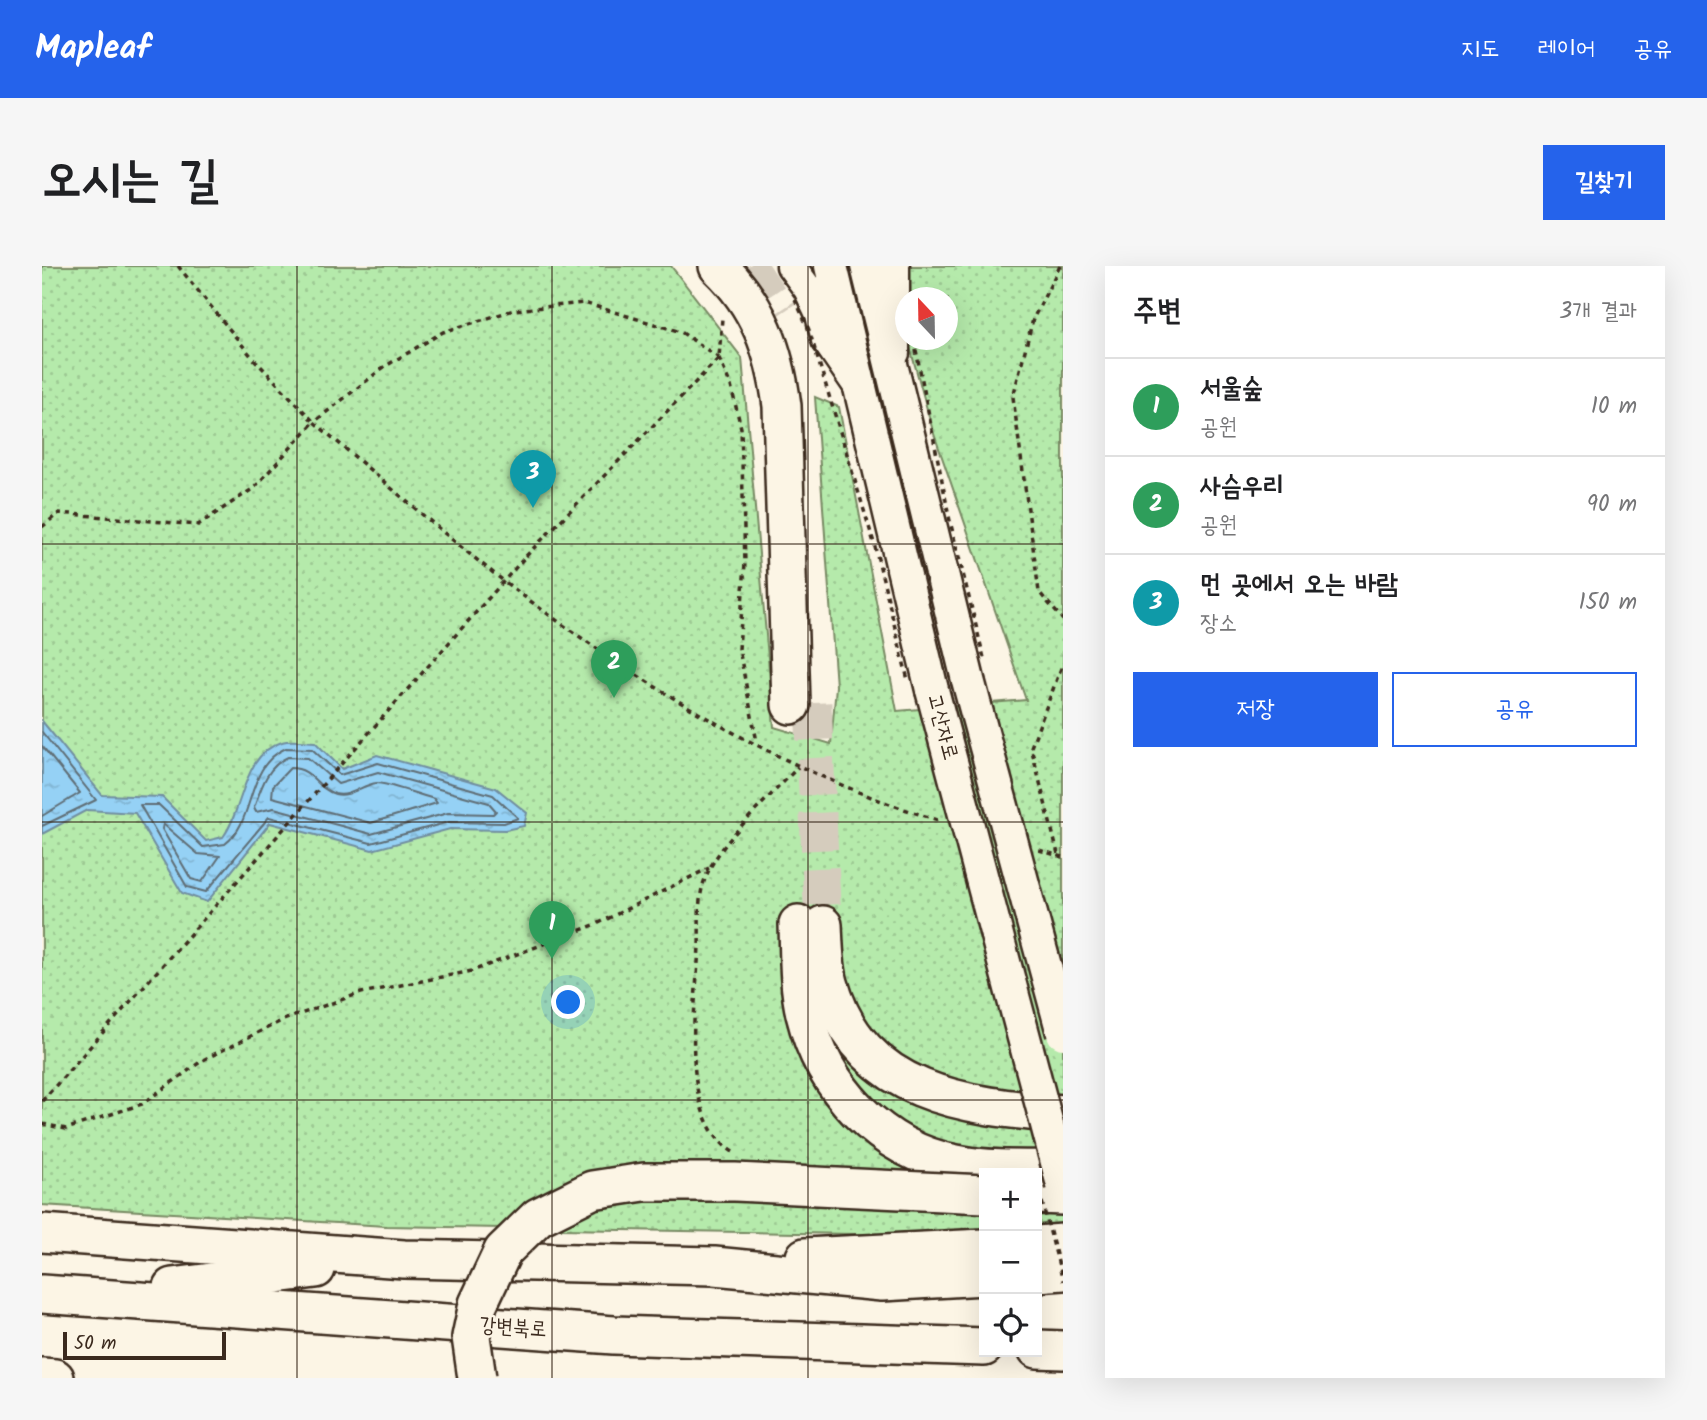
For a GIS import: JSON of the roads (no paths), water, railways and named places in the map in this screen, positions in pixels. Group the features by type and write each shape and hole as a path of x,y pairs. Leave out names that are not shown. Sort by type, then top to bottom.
{"highway":[{"path":"718,266 737,284 758,315 777,367 782,406 802,704 801,400 792,342 780,314"},
{"path":"1053,1188 987,1168 932,1158 891,1138 856,1110 829,1074 811,1036 801,991 811,924 837,1005 848,1028 881,1065 900,1079 946,1098 1003,1109 1063,1114"},
{"path":"477,1378 471,1337 478,1304 503,1251 538,1217 592,1190 644,1182 734,1182 979,1194"},
{"path":"42,1233 404,1259 714,1266 883,1282 979,1276"},
{"path":"1042,1245 1063,1243"},
{"path":"714,1266 803,1257 979,1248"},
{"path":"89,1297 404,1259"},
{"path":"1042,1273 1063,1271"},
{"name":"강변북로","path":"42,1294 614,1335 979,1347"},
{"path":"1042,1349 1063,1350"},
{"path":"42,1377 55,1378"}],"main road":[{"path":"791,266 808,289 820,314 826,340 860,389"},
{"name":"고산자로","path":"831,266 1053,1188"},
{"name":"고산자로","path":"867,266 894,380 976,671 1063,1034"},
{"path":"894,380 895,266"}],"water":[{"path":"42,721 102,795 162,797 206,841 223,837 245,783 259,758 269,748 290,741 315,742 342,769 377,755 496,788 527,813 524,826 505,830 450,829 372,850 270,823 207,902 182,893 135,813 87,810 42,834"}],"tunnel":[{"path":"748,266 780,314"},
{"path":"813,703 823,925"}],"place":[{"name":"먼 곳에서 오는 바람","path":"533,508"},
{"name":"사슴우리","path":"614,698"},
{"name":"서울숲","path":"552,959"}]}
